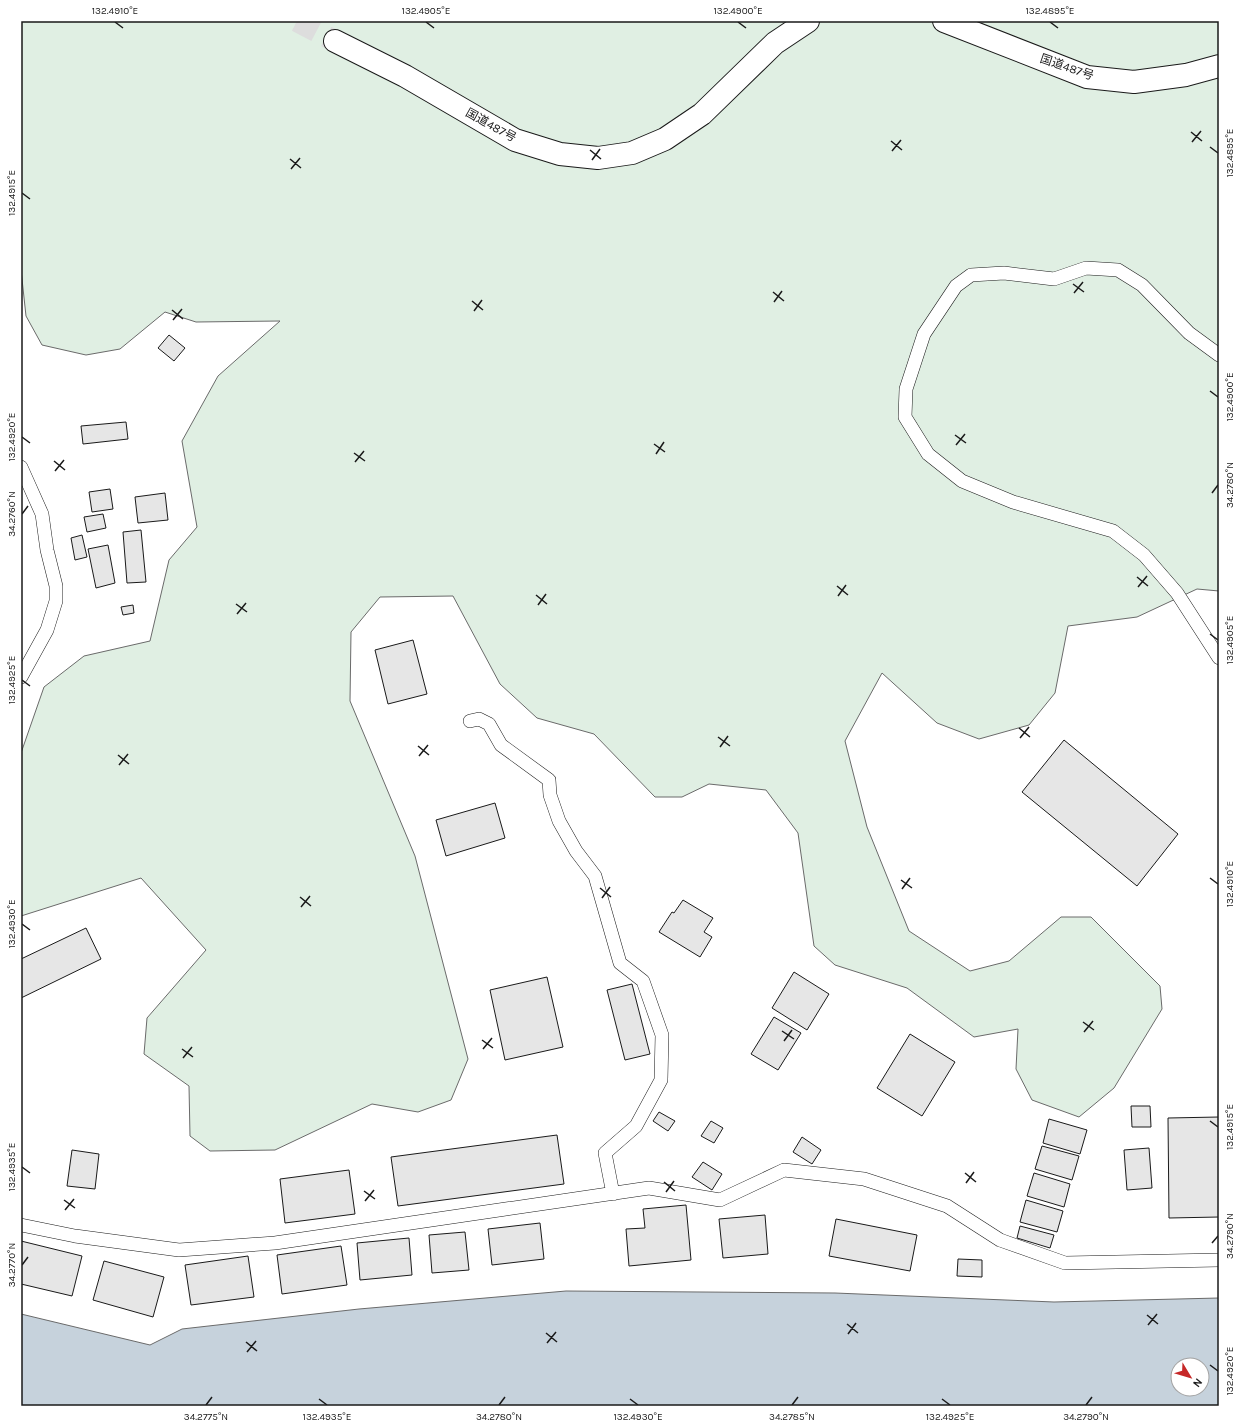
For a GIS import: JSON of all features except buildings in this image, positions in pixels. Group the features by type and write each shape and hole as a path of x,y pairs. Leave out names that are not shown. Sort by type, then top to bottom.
{"highway":[{"name":"国道487号","path":"335,40 405,76 515,140 560,154 598,158 632,153 665,139 702,114 775,43 808,21"},
{"name":"国道487号","path":"944,21 1087,77 1134,82 1186,75 1219,66"}],"lane":[{"path":"1219,355 1189,333 1142,285 1118,270 1086,268 1054,279 1004,273 971,275 956,286 924,334 906,389 905,416 928,454 962,481 1013,502 1113,531 1144,555 1177,592 1219,658"},
{"path":"21,467 42,514 47,550 56,586 56,601 47,630 21,678"},
{"path":"470,721 479,719 489,724 501,745 549,780 550,794 559,821 576,851 595,876 620,963 643,981 662,1035 661,1080 636,1126 604,1153 613,1194"},
{"path":"21,1225 75,1236 179,1250 275,1243 649,1188 720,1200 784,1170 864,1179 947,1206 1000,1240 1065,1263 1219,1260"}],"green space":[{"path":"21,21 1219,21 1219,591 1197,589 1137,617 1068,626 1055,693 1029,725 979,739 937,723 882,673 845,741 867,827 909,931 970,971 1009,961 1061,917 1091,917 1160,986 1162,1009 1114,1088 1079,1117 1032,1100 1016,1069 1018,1029 974,1037 907,988 835,965 814,946 798,833 766,790 709,784 682,797 655,797 594,734 537,718 500,684 453,596 380,597 351,632 350,701 415,856 468,1059 451,1100 418,1112 372,1104 275,1150 210,1151 190,1136 189,1086 144,1054 147,1018 206,950 141,878 21,916 21,753 44,687 84,656 150,641 169,560 197,527 182,441 218,376 280,321 196,322 165,312 120,349 86,355 42,345 26,316 21,270"}],"shaded area":[{"path":"566,1291 835,1293 1054,1302 1219,1298 1219,1406 21,1406 21,1314 150,1345 182,1329 359,1309"}],"tunnel":[{"path":"297,21 335,41"}]}
